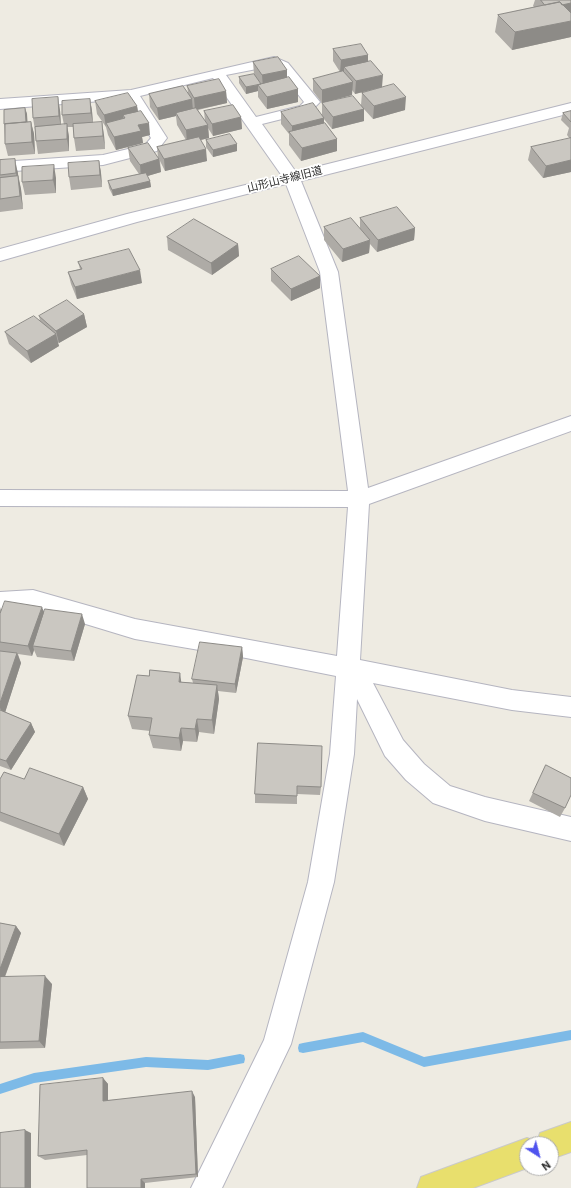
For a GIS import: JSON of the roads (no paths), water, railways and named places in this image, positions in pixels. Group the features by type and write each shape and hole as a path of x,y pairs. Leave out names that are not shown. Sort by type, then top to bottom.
{"main road":[{"path":"559,1141 571,1137"},
{"path":"432,1188 519,1156"}],"street":[{"path":"0,104 131,94 217,72 274,61 283,66 312,102 305,109 253,122"},
{"path":"206,1188 277,1044 321,882 342,754 346,668 359,499 329,272 292,178 217,72"},
{"path":"0,167 103,160 151,148 159,138 131,94"},
{"name":"山形山寺線旧道","path":"0,255 133,218 571,108"},
{"path":"0,498 359,499 571,423"},
{"path":"0,601 34,599 135,629 246,648 512,700 571,707"},
{"path":"346,668 368,694 394,748 415,772 442,795 485,809 571,829"}],"waterway":[{"path":"303,1048 363,1037 424,1062 571,1035"},
{"path":"0,1089 34,1078 146,1062 208,1065 240,1059"}]}
